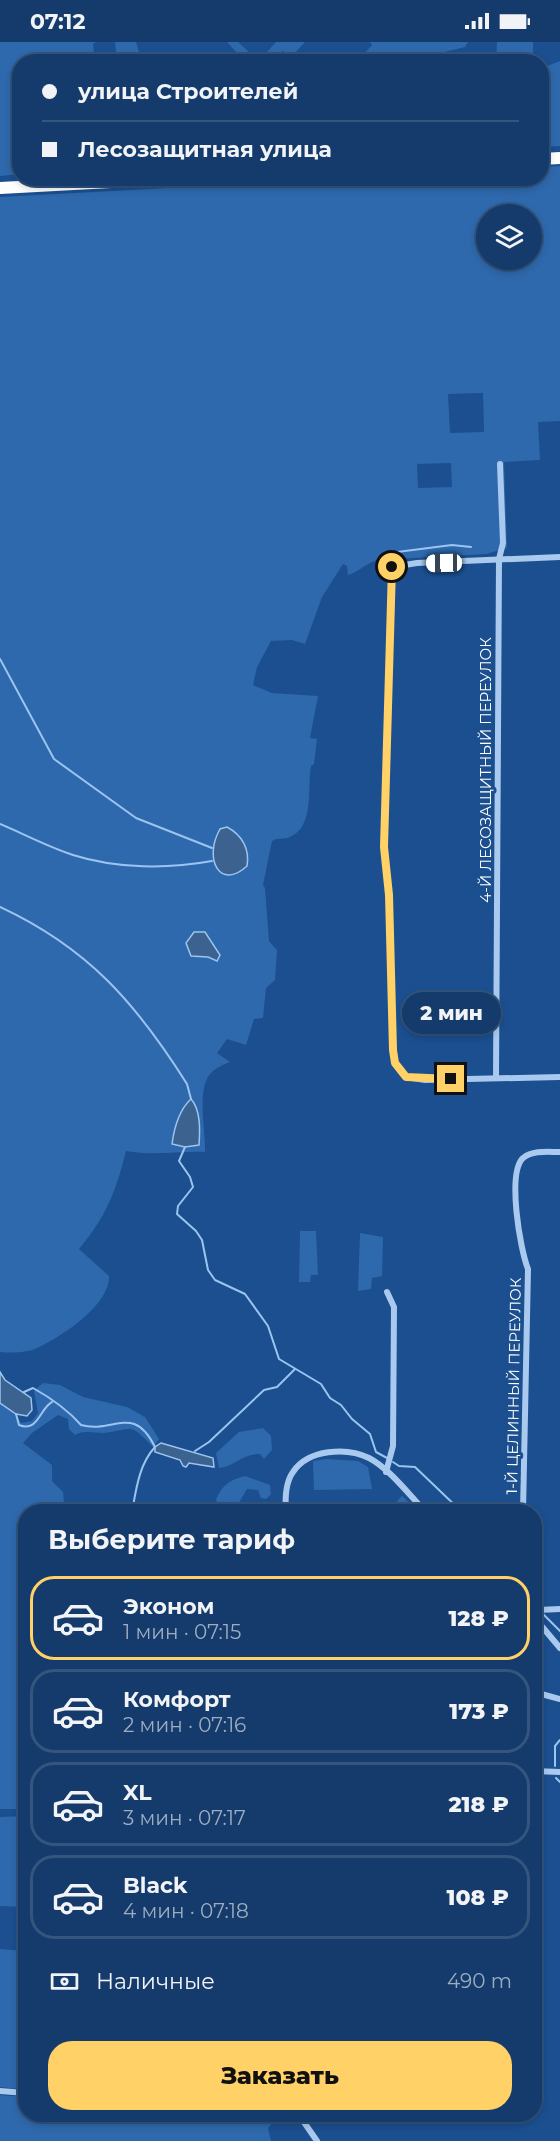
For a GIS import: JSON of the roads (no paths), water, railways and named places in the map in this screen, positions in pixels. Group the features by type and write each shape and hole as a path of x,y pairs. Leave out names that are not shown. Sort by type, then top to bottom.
{"highway":[{"path":"0,188 37,186"}],"street":[{"name":"4-Й ЛЕСОЗАЩИТНЫЙ ПЕРЕУЛОК","path":"496,1078 499,559 503,543 500,464"},
{"path":"560,557 417,563 392,567 384,847 389,895 395,1063 406,1077 425,1080 560,1077"},
{"name":"1-Й ЦЕЛИННЫЙ ПЕРЕУЛОК","path":"523,1504 528,1269 523,1258 517,1208 516,1173 525,1156 533,1153 560,1152"},
{"path":"386,1472 393,1446 394,1307 387,1292"},
{"path":"286,1504 287,1486 293,1472 316,1454 351,1452 368,1457 418,1504"},
{"path":"542,1610 560,1609"},
{"path":"542,1627 560,1648"},
{"path":"542,1694 560,1699"},
{"path":"542,1771 560,1772"},
{"path":"0,2091 18,2092"},
{"path":"304,2122 317,2141"}],"waterway":[{"path":"397,552 452,545 471,547"},
{"path":"0,659 54,759 136,818 212,848"},
{"path":"0,824 64,852 107,863 160,866 212,861"},
{"path":"0,907 59,941 107,980 149,1028 187,1084 191,1099"},
{"path":"185,1147 179,1161 190,1177 193,1187 178,1206 177,1214 196,1231 202,1240 208,1270 215,1280 245,1294 268,1326 279,1359 321,1384 330,1398 341,1405 352,1419 370,1434 376,1452 387,1458"},
{"path":"195,1451 209,1442 264,1390 277,1387 295,1369"},
{"path":"24,1392 33,1388 40,1392 64,1409 81,1425 93,1427 131,1423 139,1426 147,1434 155,1447 145,1461 134,1504"},
{"path":"16,1414 19,1425 30,1426 52,1402"},
{"path":"393,1462 399,1466 415,1467 454,1504"},
{"path":"542,1613 560,1631"},
{"path":"555,1766 555,1746 560,1740"},
{"path":"556,1778 560,1782"}]}
